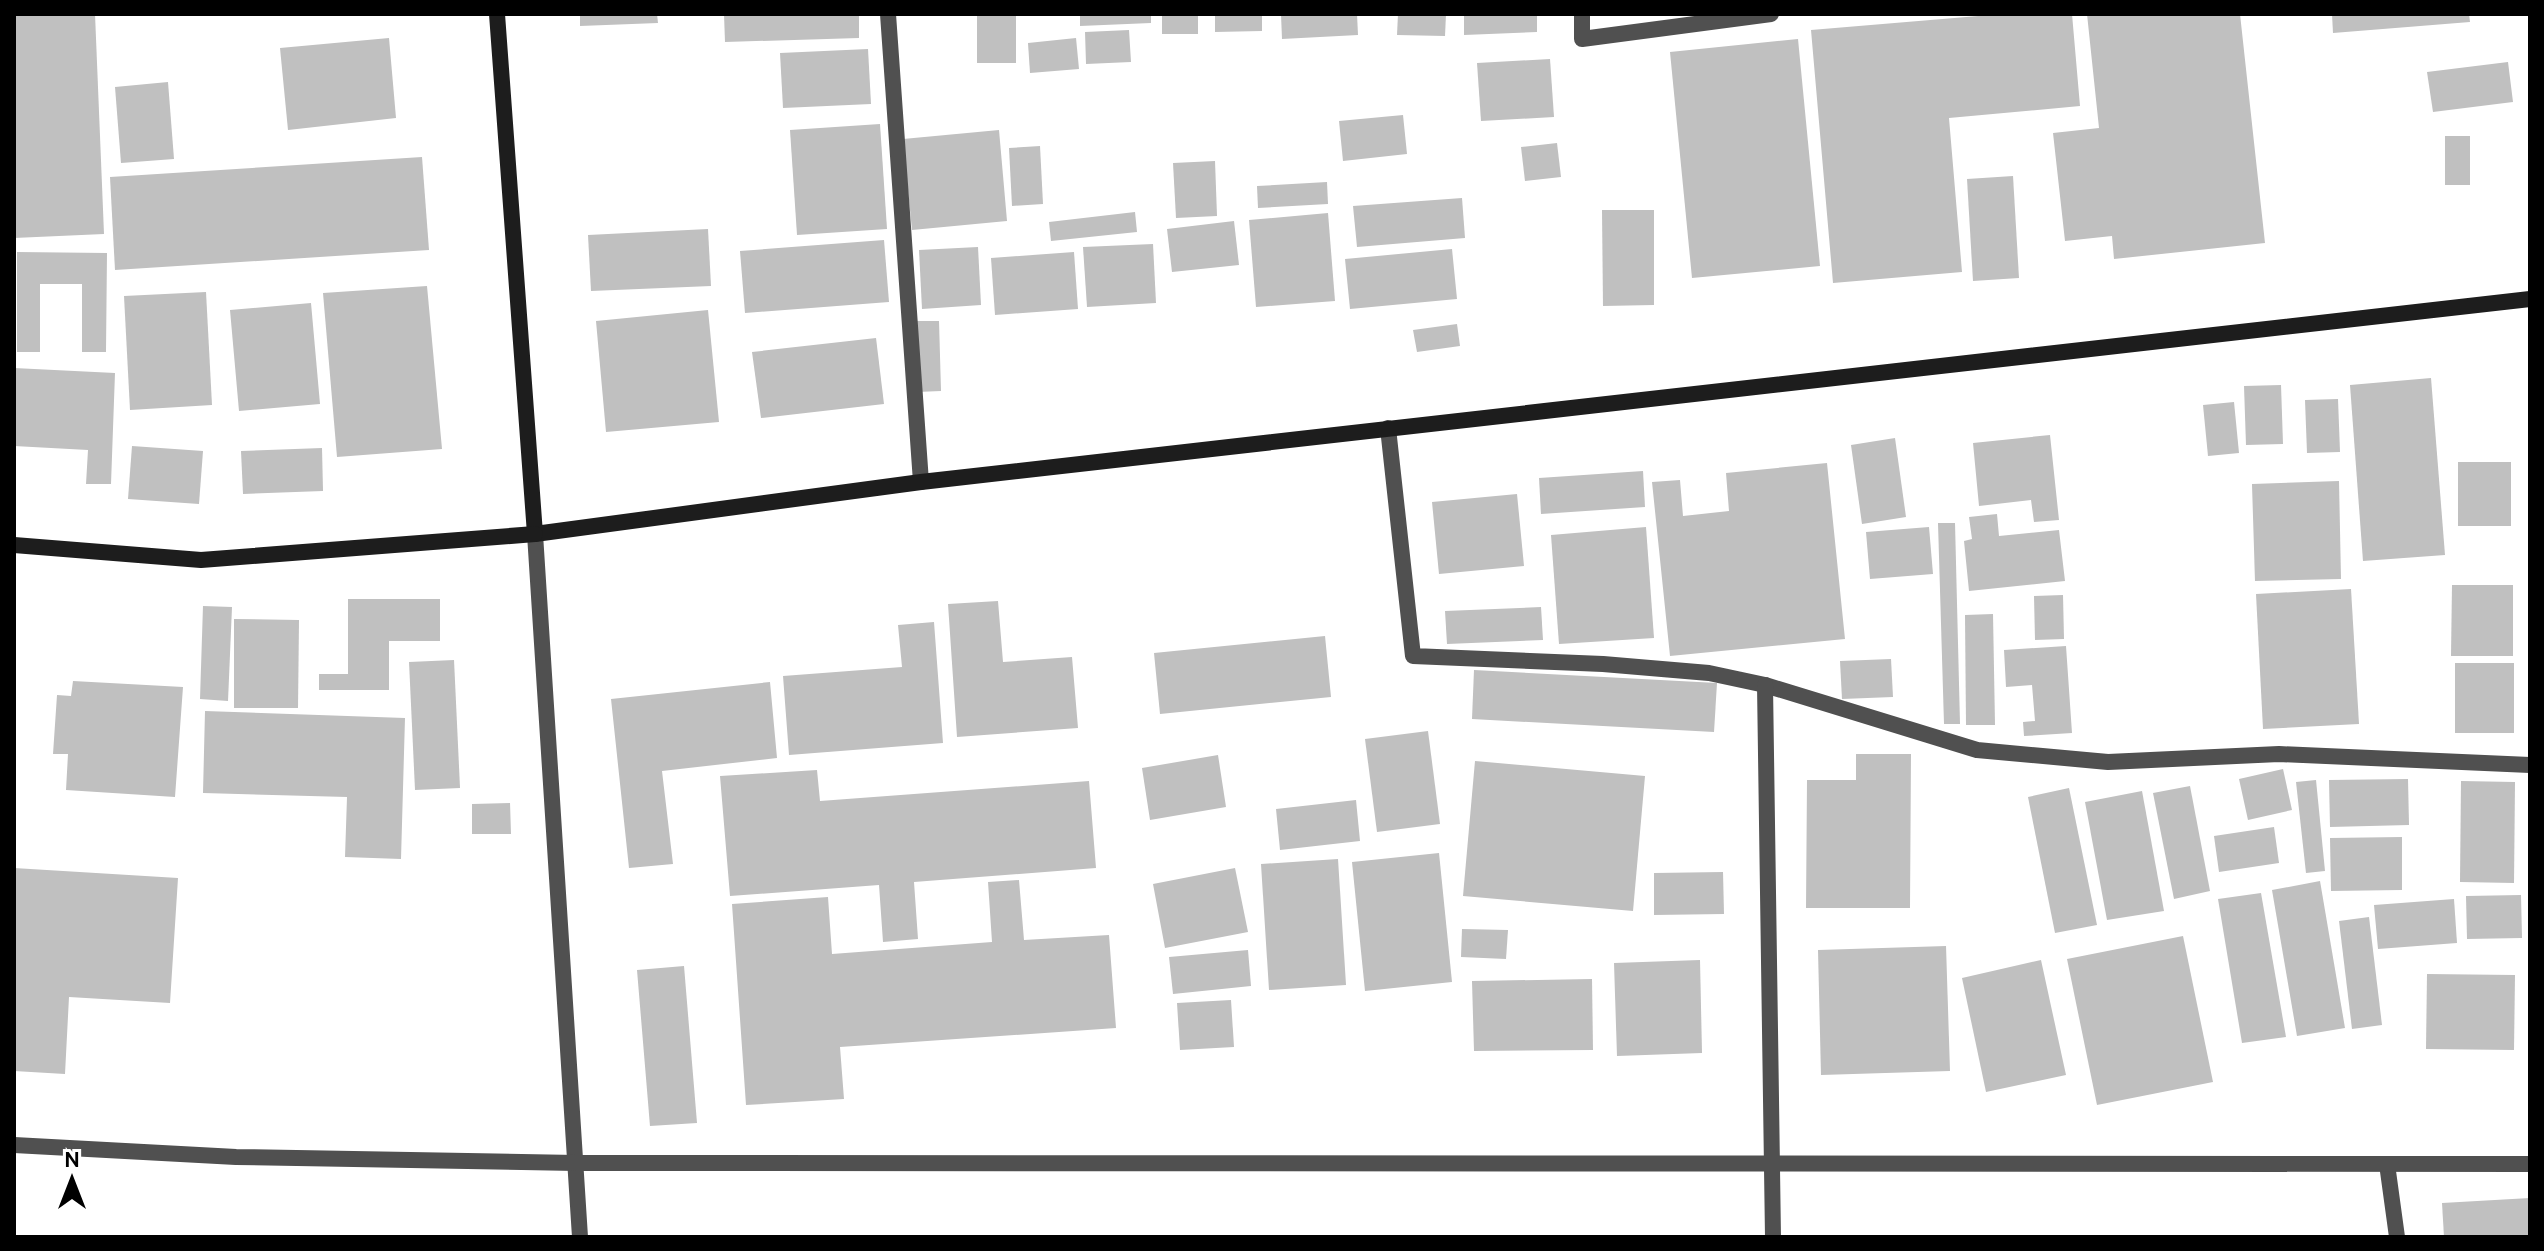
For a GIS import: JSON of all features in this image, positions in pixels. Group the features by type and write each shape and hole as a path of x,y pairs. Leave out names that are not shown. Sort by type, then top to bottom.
{"main road":[{"path":"497,14 535,534"},
{"path":"14,545 201,560 535,534 921,482 2530,299"}],"street":[{"path":"888,14 921,482"},
{"path":"1582,14 1582,39 1771,14"},
{"path":"1388,428 1413,656 1618,665 1709,673 1765,685 1977,750 2108,762 2279,754 2530,765"},
{"path":"535,534 580,1237"},
{"path":"1765,685 1773,1237"},
{"path":"14,1145 236,1157 576,1163 2530,1164"},
{"path":"2387,1164 2397,1237"}],"building":[{"path":"14,14 95,14 104,234 14,238"},
{"path":"580,14 657,14 658,23 580,26"},
{"path":"724,14 859,14 859,38 725,42"},
{"path":"977,14 1016,14 1016,63 977,63"},
{"path":"1080,14 1151,14 1151,23 1080,26"},
{"path":"1162,14 1198,14 1198,34 1162,34"},
{"path":"1215,14 1262,14 1262,31 1215,32"},
{"path":"1281,14 1357,14 1358,35 1282,39"},
{"path":"1398,14 1446,14 1445,36 1397,35"},
{"path":"1464,14 1537,14 1537,32 1464,35"},
{"path":"2002,14 2072,14 2080,106 1949,118 1962,272 1833,283 1811,30"},
{"path":"2087,14 2240,14 2265,243 2114,259 2112,236 2065,241 2053,133 2099,128"},
{"path":"2332,14 2469,14 2470,22 2333,33"},
{"path":"1129,30 1131,62 1086,64 1085,32"},
{"path":"389,38 396,118 288,130 280,48"},
{"path":"1076,38 1079,69 1030,73 1028,43"},
{"path":"1798,39 1820,266 1692,278 1670,52"},
{"path":"868,49 871,104 783,108 780,53"},
{"path":"1550,59 1554,117 1481,121 1477,63"},
{"path":"2508,62 2513,102 2433,112 2427,72"},
{"path":"168,82 174,159 121,163 115,87"},
{"path":"1403,115 1407,154 1343,161 1339,121"},
{"path":"880,124 887,229 797,235 790,130"},
{"path":"999,130 1007,221 912,230 903,139"},
{"path":"2445,136 2470,136 2470,185 2445,185"},
{"path":"1557,143 1561,177 1525,181 1521,147"},
{"path":"1040,146 1043,204 1012,206 1009,148"},
{"path":"422,157 429,250 115,270 110,177"},
{"path":"1215,161 1217,216 1176,218 1173,163"},
{"path":"2013,176 2019,278 1973,281 1967,179"},
{"path":"1327,182 1328,204 1258,208 1257,186"},
{"path":"1462,198 1465,238 1357,247 1353,206"},
{"path":"1602,210 1654,210 1654,305 1603,306"},
{"path":"1135,212 1137,232 1051,241 1049,222"},
{"path":"1328,213 1335,301 1256,307 1249,220"},
{"path":"1234,221 1239,265 1172,272 1167,229"},
{"path":"708,229 711,286 591,291 588,235"},
{"path":"884,240 889,302 745,313 740,251"},
{"path":"1153,244 1156,303 1087,307 1083,247"},
{"path":"978,247 981,305 922,309 919,250"},
{"path":"1452,249 1457,299 1350,309 1345,259"},
{"path":"17,252 107,253 106,352 82,352 82,284 40,284 40,352 17,352"},
{"path":"1074,252 1078,309 995,315 991,258"},
{"path":"427,286 442,449 337,457 323,293"},
{"path":"206,292 212,405 130,410 124,296"},
{"path":"311,303 320,404 239,411 230,310"},
{"path":"708,310 719,422 606,432 596,321"},
{"path":"915,321 939,321 941,391 917,392"},
{"path":"1457,324 1460,346 1417,352 1413,330"},
{"path":"876,338 884,404 761,418 752,352"},
{"path":"14,368 115,373 111,484 86,484 88,450 14,446"},
{"path":"2431,378 2445,555 2363,561 2350,385"},
{"path":"2281,385 2283,444 2246,445 2244,386"},
{"path":"2338,399 2340,452 2307,453 2305,400"},
{"path":"2234,402 2239,453 2208,456 2203,405"},
{"path":"2050,435 2059,520 2034,522 2031,500 1979,506 1973,443"},
{"path":"1895,438 1906,517 1862,524 1851,445"},
{"path":"132,446 203,451 199,504 128,499"},
{"path":"322,448 323,491 243,494 241,451"},
{"path":"2458,462 2511,462 2511,526 2458,526"},
{"path":"1827,463 1845,639 1670,656 1652,482 1680,480 1683,516 1729,511 1726,473"},
{"path":"1643,471 1645,507 1541,514 1539,478"},
{"path":"2339,481 2341,579 2255,581 2252,484"},
{"path":"1517,494 1524,566 1439,574 1432,502"},
{"path":"1997,514 1999,536 2059,530 2065,581 1969,591 1964,541 1972,539 1969,517"},
{"path":"1938,523 1955,523 1960,724 1944,724"},
{"path":"1646,527 1654,638 1559,644 1551,535"},
{"path":"1929,527 1933,574 1870,579 1866,532"},
{"path":"2452,585 2513,585 2513,656 2451,656"},
{"path":"2351,589 2359,724 2263,729 2256,594"},
{"path":"2063,595 2064,639 2035,640 2034,596"},
{"path":"348,599 440,599 440,641 389,641 389,690 319,690 319,674 348,674"},
{"path":"998,601 1003,662 1072,657 1078,728 957,737 948,604"},
{"path":"203,606 232,607 228,701 200,699"},
{"path":"1541,607 1543,640 1447,644 1445,611"},
{"path":"1993,614 1995,725 1966,725 1965,615"},
{"path":"234,619 299,620 298,708 234,708"},
{"path":"934,622 943,743 789,755 783,676 902,667 898,625"},
{"path":"1325,636 1331,697 1160,714 1154,653"},
{"path":"2066,646 2072,733 2024,736 2023,722 2035,721 2032,685 2006,687 2004,650"},
{"path":"1891,659 1893,697 1842,699 1840,661"},
{"path":"454,660 460,788 415,790 409,662"},
{"path":"2455,663 2514,663 2514,733 2455,733"},
{"path":"1474,670 1717,683 1714,732 1472,719"},
{"path":"73,681 183,687 175,797 66,790 68,754 53,754 57,695 71,696"},
{"path":"770,682 777,758 662,771 673,864 629,868 611,699"},
{"path":"205,711 405,718 401,859 345,857 347,797 203,793"},
{"path":"1428,731 1440,824 1377,832 1365,739"},
{"path":"1856,754 1911,754 1910,908 1806,908 1807,780 1856,780"},
{"path":"1218,755 1226,807 1150,820 1142,768"},
{"path":"1475,761 1645,776 1633,911 1463,896"},
{"path":"2283,769 2292,810 2248,820 2239,779"},
{"path":"817,770 820,801 1089,781 1096,868 914,882 918,939 883,942 879,885 730,896 720,776"},
{"path":"2408,779 2409,825 2330,827 2329,780"},
{"path":"2316,780 2325,871 2306,873 2296,782"},
{"path":"2461,781 2515,782 2514,883 2460,882"},
{"path":"2190,786 2210,891 2174,899 2153,793"},
{"path":"2069,788 2097,925 2055,933 2028,797"},
{"path":"2142,791 2164,911 2107,920 2085,802"},
{"path":"1356,800 1360,841 1280,850 1276,809"},
{"path":"510,803 511,834 472,834 472,804"},
{"path":"2274,827 2279,863 2219,872 2214,836"},
{"path":"2402,837 2402,890 2331,891 2330,838"},
{"path":"1439,853 1452,982 1365,991 1352,862"},
{"path":"1338,859 1346,985 1269,990 1261,864"},
{"path":"14,868 178,878 170,1003 69,997 65,1074 14,1071"},
{"path":"1235,868 1248,932 1165,948 1153,884"},
{"path":"1723,872 1724,914 1654,915 1654,873"},
{"path":"1019,880 1024,940 1109,935 1116,1028 840,1047 844,1099 746,1105 732,904 828,897 832,954 992,942 988,882"},
{"path":"2320,881 2345,1028 2297,1036 2272,890"},
{"path":"2261,893 2286,1037 2242,1043 2218,899"},
{"path":"2521,895 2522,938 2467,939 2466,896"},
{"path":"2454,899 2457,943 2378,949 2374,905"},
{"path":"2369,917 2382,1025 2352,1029 2339,921"},
{"path":"1462,929 1508,930 1506,959 1461,957"},
{"path":"2183,936 2213,1082 2097,1105 2067,959"},
{"path":"1946,946 1950,1071 1821,1075 1818,950"},
{"path":"1248,950 1251,986 1173,994 1169,957"},
{"path":"1700,960 1702,1053 1617,1056 1614,963"},
{"path":"2041,960 2066,1075 1986,1092 1962,978"},
{"path":"684,966 697,1123 650,1126 637,970"},
{"path":"2427,974 2515,975 2514,1050 2426,1049"},
{"path":"1592,979 1593,1050 1474,1051 1472,981"},
{"path":"1231,1000 1234,1047 1180,1050 1177,1003"},
{"path":"2530,1198 2530,1237 2444,1237 2442,1203"}]}
